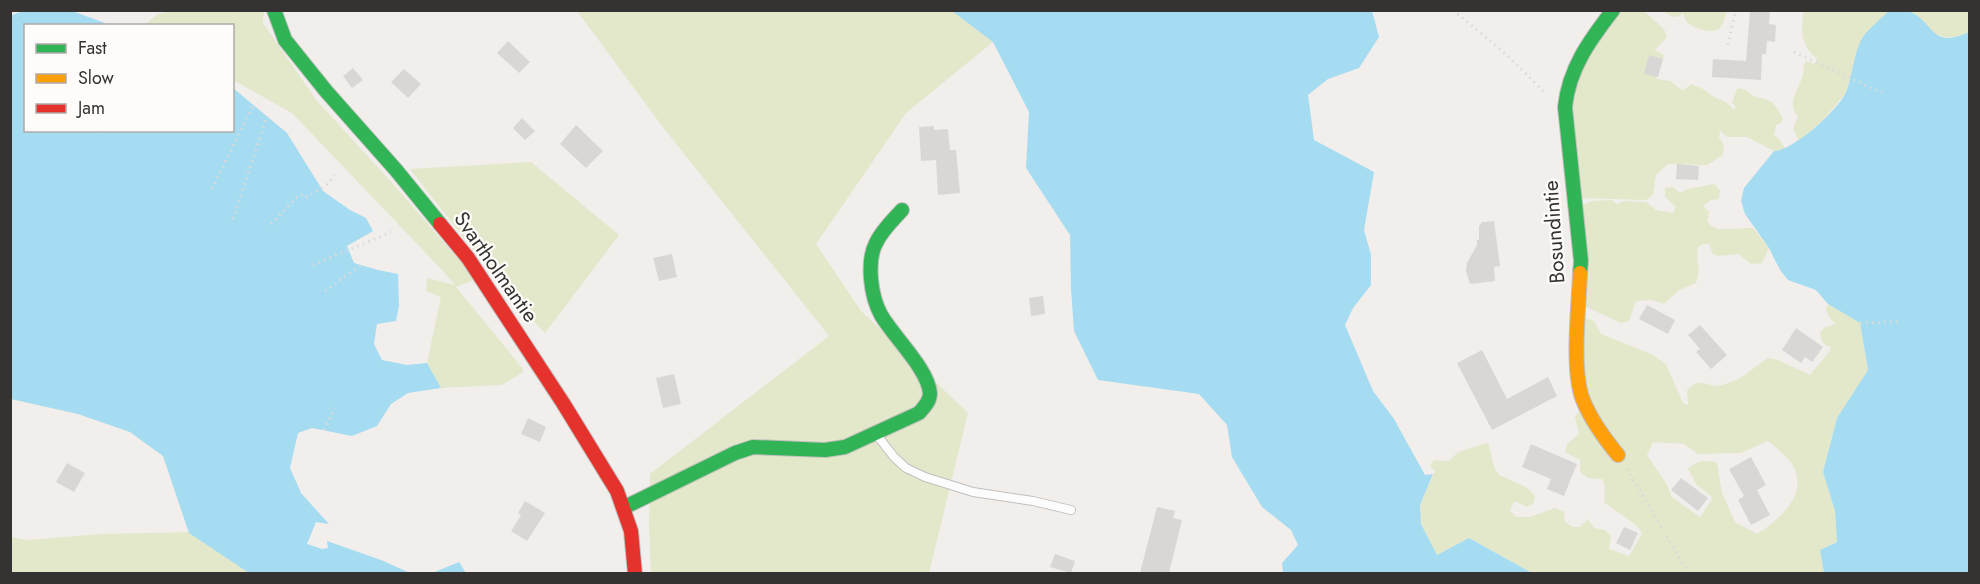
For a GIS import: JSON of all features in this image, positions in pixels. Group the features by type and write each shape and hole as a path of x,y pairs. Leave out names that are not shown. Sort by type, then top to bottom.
{"street":[{"name":"Svartholmantie","path":"274,10 285,40 468,258 563,403 625,507 635,546 635,573"},
{"name":"Bosundintie","path":"1613,10 1571,72 1565,92 1565,107 1581,261 1576,357 1582,398 1604,438 1618,455"},
{"path":"625,507 735,453 753,447 825,450 845,447 919,413 927,406 930,396 929,386 880,313 872,293 872,249 882,232 902,210"}],"lane":[{"path":"875,433 906,468 925,477 973,492 1034,501 1071,510"}],"path":[{"path":"1453,10 1508,56 1549,96 1565,107"},
{"path":"1728,45 1737,10"},
{"path":"1794,52 1882,93"},
{"path":"212,189 254,105"},
{"path":"233,219 267,116"},
{"path":"271,224 297,197 303,194 307,197 328,184 334,175"},
{"path":"313,265 391,232"},
{"path":"325,291 361,265"},
{"path":"1860,323 1898,322"},
{"path":"324,430 335,408"},
{"path":"1618,455 1689,573"}],"green space":[{"path":"1621,10 1644,11 1664,29 1667,37 1655,50 1664,55 1656,79 1671,81 1683,90 1692,84 1724,101 1733,109 1736,108 1732,102 1737,89 1744,89 1754,96 1768,100 1783,119 1776,125 1774,135 1786,150 1774,151 1747,137 1727,137 1720,131 1719,138 1724,145 1723,155 1707,165 1668,164 1656,175 1653,195 1646,200 1580,198 1571,78"},
{"path":"171,11 264,11 263,23 317,101 476,279 456,287 523,369 523,372 502,385 441,388 427,363 441,297 426,291 427,278 455,285 292,113 234,81 234,24 146,24 158,14"},
{"path":"577,11 952,11 993,42 906,113 816,244 861,311 968,413 929,573 651,573 650,474 829,336 662,126"},
{"path":"1663,11 1727,11 1720,28 1712,31 1693,26 1686,21 1683,13 1672,17"},
{"path":"1804,11 1890,11 1862,38 1846,93 1823,120 1799,141 1793,129 1798,117 1794,110 1794,98 1806,61 1815,64 1817,59 1808,49 1803,37"},
{"path":"1907,11 1969,11 1969,32 1958,36 1941,36"},
{"path":"531,162 619,235 545,333 502,287 410,169"},
{"path":"1714,184 1720,190 1719,199 1711,200 1703,206 1709,212 1707,221 1718,229 1753,228 1769,248 1762,263 1751,264 1738,254 1719,256 1713,254 1709,244 1703,244 1698,247 1696,283 1679,290 1664,304 1652,300 1636,301 1629,321 1621,323 1584,306 1582,205 1592,201 1612,200 1617,204 1623,201 1646,202 1656,210 1673,213 1676,207 1665,197 1665,188 1673,187 1680,193 1688,189"},
{"path":"1828,304 1860,323 1868,370 1837,418 1823,472 1835,511 1837,542 1820,550 1824,573 1532,573 1469,538 1437,555 1421,524 1420,505 1435,471 1430,466 1434,460 1449,461 1458,452 1486,443 1489,445 1494,467 1499,475 1526,487 1535,496 1534,503 1526,507 1515,501 1510,510 1516,517 1530,517 1555,508 1564,512 1565,522 1573,527 1580,527 1588,519 1594,528 1605,530 1611,536 1609,549 1629,556 1642,533 1604,502 1605,486 1602,479 1588,478 1580,472 1580,460 1565,452 1567,444 1579,434 1575,417 1582,406 1584,318 1594,321 1601,334 1651,354 1666,364 1683,403 1688,405 1687,391 1696,383 1717,386 1730,383 1768,358 1778,360 1810,375 1831,347 1823,342 1820,332 1825,327 1835,324 1826,310","holes":["1768,441 1792,464 1797,475 1797,485 1790,505 1775,521 1757,534 1735,522 1722,493 1717,463 1701,462 1688,469 1696,484 1713,498 1700,517 1672,497 1666,483 1647,455 1653,442 1684,444 1698,454 1741,453"]},
{"path":"138,391 252,573 11,573 11,537 28,540 102,534 189,532 163,456 130,432 78,414 11,399"}],"water":[{"path":"25,10 72,11 106,24 24,24 24,132 234,132 234,89 287,133 323,191 366,218 373,231 347,246 354,263 398,274 399,306 396,321 377,324 374,344 382,360 407,365 427,363 441,388 408,393 391,404 377,426 352,436 312,428 298,433 290,468 301,493 329,524 316,522 307,544 322,549 328,548 327,541 410,573 249,573 189,533 163,456 130,432 78,414 11,399 10,16"},
{"path":"1890,10 1908,11 1924,21 1934,32 1947,38 1969,32 1969,573 1824,573 1820,550 1837,542 1835,511 1823,472 1837,418 1868,370 1860,323 1828,304 1816,290 1788,280 1745,214 1741,201 1744,188 1774,151 1793,144 1836,107 1847,90 1860,42"},
{"path":"952,11 1372,11 1379,37 1359,68 1328,79 1308,95 1314,140 1374,172 1364,230 1371,255 1371,285 1353,308 1345,325 1373,391 1394,419 1425,475 1433,474 1420,505 1421,524 1437,555 1469,538 1532,573 1283,573 1282,563 1298,545 1291,530 1262,507 1232,457 1227,425 1199,394 1098,380 1074,331 1070,235 1026,168 1029,112 993,42"},
{"path":"459,562 466,573 432,573"}],"building":[{"path":"1750,10 1770,10 1769,24 1776,25 1775,42 1767,41 1766,54 1762,54 1761,80 1712,77 1713,59 1746,61"},
{"path":"508,41 530,62 519,73 497,53"},
{"path":"1649,55 1663,59 1658,77 1644,74"},
{"path":"353,68 363,80 352,88 343,76"},
{"path":"404,69 421,84 408,98 391,82"},
{"path":"522,118 535,131 525,140 513,128"},
{"path":"576,125 603,151 586,168 560,144"},
{"path":"934,126 934,130 948,129 950,150 956,150 960,193 938,195 936,160 921,161 919,127"},
{"path":"1677,164 1699,166 1698,180 1676,179"},
{"path":"1494,221 1500,266 1494,267 1495,281 1470,284 1466,271 1467,263 1479,240 1479,226 1482,222"},
{"path":"672,254 677,277 659,281 653,258"},
{"path":"1043,296 1045,314 1031,316 1029,298"},
{"path":"1647,305 1675,320 1668,334 1639,319"},
{"path":"1700,325 1727,355 1711,369 1696,352 1700,349 1688,335"},
{"path":"1796,328 1823,347 1812,362 1805,357 1801,363 1782,350"},
{"path":"1482,350 1507,399 1548,377 1557,396 1492,430 1457,363"},
{"path":"674,374 681,404 663,408 656,378"},
{"path":"528,418 546,427 540,442 521,434"},
{"path":"1531,444 1577,464 1564,496 1547,489 1551,479 1522,467"},
{"path":"1751,457 1766,485 1757,490 1770,515 1751,525 1738,500 1744,496 1729,469"},
{"path":"67,463 85,473 74,492 56,482"},
{"path":"1681,478 1708,498 1698,511 1671,490"},
{"path":"525,501 545,513 527,541 511,531 521,515 518,513"},
{"path":"1157,507 1175,511 1173,518 1182,520 1169,573 1140,573"},
{"path":"1624,527 1638,533 1630,550 1616,543"},
{"path":"1055,554 1075,561 1071,573 1050,567"}],"traffic: fast":[{"path":"274,10 285,40 440,224"},
{"path":"1580,273 1581,261 1565,107 1576,67 1613,10"},
{"path":"625,507 735,453 753,447 825,450 845,447 919,413 929,399 928,384 917,363 881,315 874,297 871,279 871,261 878,238 902,210"}],"traffic: slow":[{"path":"1580,273 1577,320 1579,387 1594,422 1618,455"}],"traffic: jam":[{"path":"440,224 468,258 563,403 617,491 631,531 635,574"}]}
